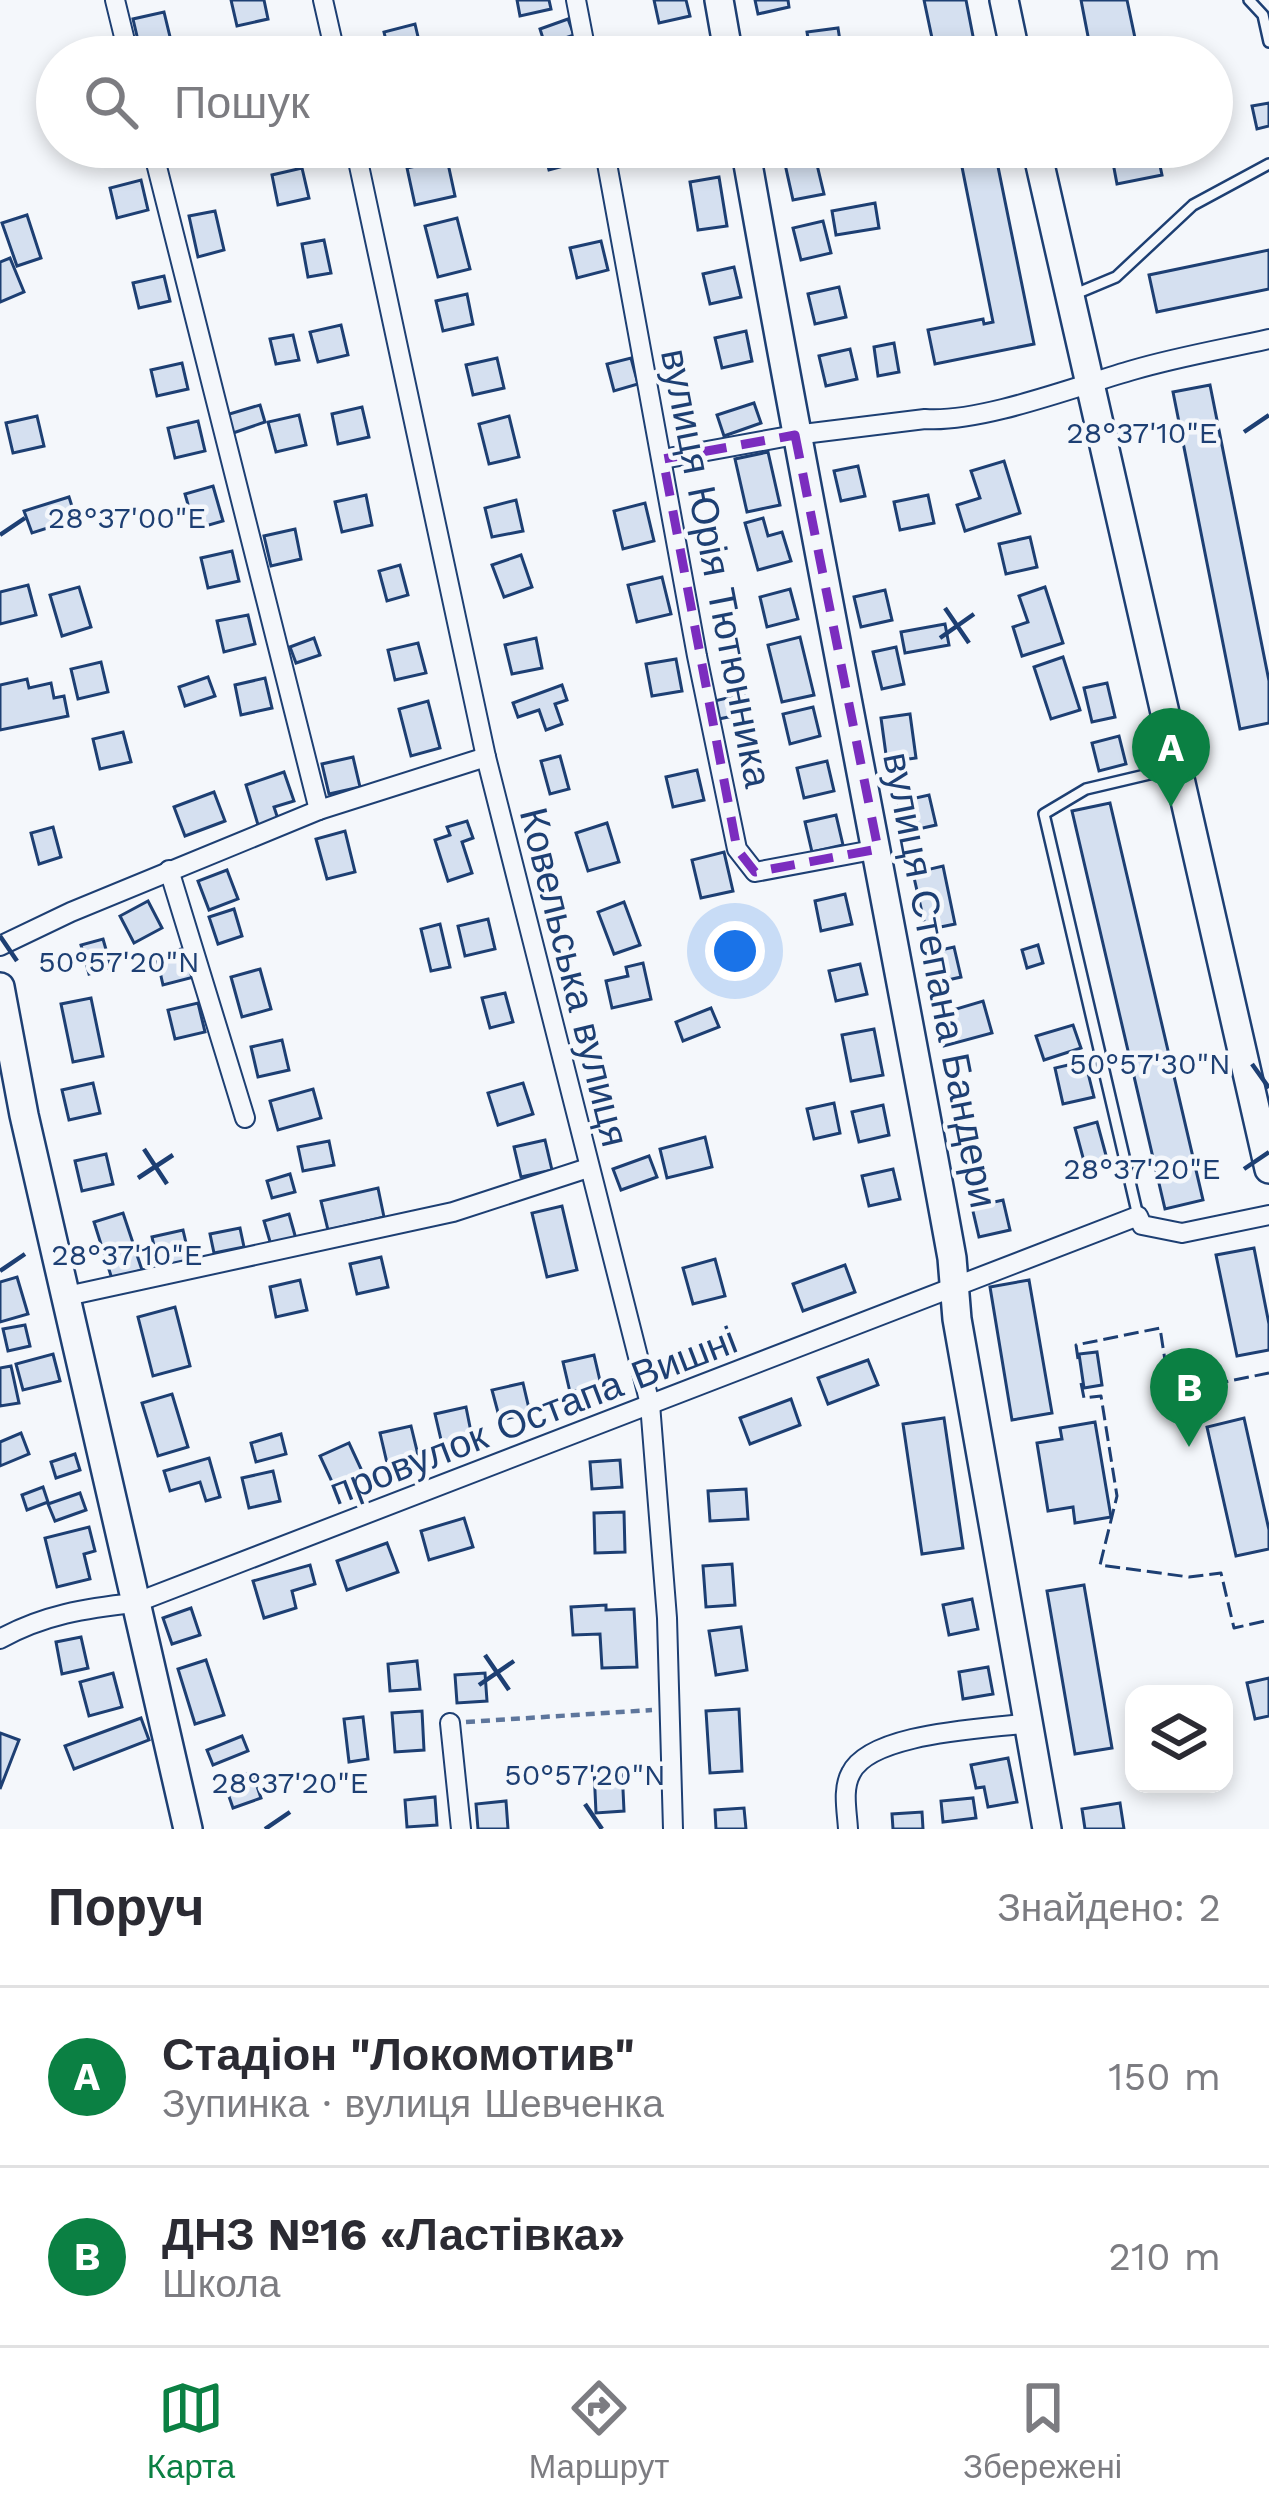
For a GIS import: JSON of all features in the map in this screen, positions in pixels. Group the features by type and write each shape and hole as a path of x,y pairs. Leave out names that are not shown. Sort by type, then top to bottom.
{"street":[{"path":"115,0 124,36"},
{"path":"323,0 331,36"},
{"path":"576,0 583,36"},
{"path":"719,0 725,36"},
{"path":"1004,0 1012,36"},
{"path":"157,168 319,810"},
{"name":"Ковельська вулиця","path":"360,168 486,757 650,1404 662,1518 674,1829"},
{"name":"вулиця Юрія Тютюнника","path":"608,168 737,849 755,872 878,849"},
{"name":"вулиця Степана Бандери","path":"749,168 952,1258 1047,1829"},
{"path":"1040,168 1269,1169"},
{"path":"664,459 795,435 944,420 1269,339"},
{"path":"0,946 169,870 319,810 486,757"},
{"path":"169,870 245,1118"},
{"path":"0,987 24,1115 188,1829"},
{"path":"67,1296 453,1212 588,1168"},
{"path":"1138,1216 1142,1225 1182,1234 1269,1215"},
{"name":"провулок Остапа Вишні","path":"0,1639 30,1623 90,1607 135,1603 1138,1216"},
{"path":"450,1724 461,1829"},
{"path":"848,1829 846,1783 865,1755 942,1734 1029,1724"}],"lane":[{"path":"1249,0 1263,15 1269,42"},
{"path":"1068,297 1116,277 1193,205 1269,164"},
{"path":"1138,1216 1044,814 1086,789 1177,767"}],"path":[{"path":"450,1724 670,1709"}],"highlighted area":[{"path":"795,435 878,849 755,872 737,849 663,459"}],"building":[{"path":"231,0 264,0 268,19 237,26"},
{"path":"517,0 549,0 551,9 520,16"},
{"path":"654,0 686,0 690,16 659,23"},
{"path":"755,0 788,0 789,7 758,14"},
{"path":"924,0 966,0 973,36 932,36"},
{"path":"1081,0 1127,0 1135,36 1088,36"},
{"path":"164,12 170,36 137,36 133,19"},
{"path":"568,19 574,35 542,36 540,29"},
{"path":"415,24 418,36 385,36 384,32"},
{"path":"838,28 839,36 808,36 807,32"},
{"path":"1269,103 1269,126 1257,129 1252,106"},
{"path":"302,168 309,198 278,205 272,175"},
{"path":"407,168 449,168 455,196 415,205"},
{"path":"786,168 818,168 824,194 793,200"},
{"path":"962,168 998,168 1034,344 935,364 928,330 983,319 984,324 993,322"},
{"path":"1114,168 1160,168 1162,175 1117,184"},
{"path":"719,177 727,226 698,230 690,182"},
{"path":"141,180 148,210 117,218 110,188"},
{"path":"875,203 879,228 836,235 832,211"},
{"path":"215,211 224,250 198,257 189,216"},
{"path":"27,215 41,258 17,266 2,223"},
{"path":"457,218 470,269 438,277 425,226"},
{"path":"823,221 831,253 801,260 793,228"},
{"path":"324,240 331,273 308,277 302,244"},
{"path":"601,241 608,270 577,278 570,248"},
{"path":"1269,250 1269,289 1157,312 1149,275"},
{"path":"10,258 24,292 0,302 0,262"},
{"path":"734,267 741,297 710,304 703,274"},
{"path":"164,276 170,301 139,308 133,283"},
{"path":"839,287 846,317 815,324 808,294"},
{"path":"467,294 473,324 443,331 436,301"},
{"path":"341,325 348,355 318,362 310,332"},
{"path":"746,331 752,361 722,368 715,338"},
{"path":"293,335 299,360 276,364 270,339"},
{"path":"894,343 899,372 878,376 874,347"},
{"path":"850,349 857,379 826,386 819,356"},
{"path":"497,358 504,388 473,395 466,365"},
{"path":"631,358 638,384 614,391 607,364"},
{"path":"182,363 188,389 157,396 151,370"},
{"path":"1210,385 1269,681 1269,723 1240,729 1173,392"},
{"path":"754,403 761,423 724,436 717,415"},
{"path":"260,405 265,422 233,433 226,415"},
{"path":"362,407 369,437 338,444 332,414"},
{"path":"299,415 306,445 276,452 268,422"},
{"path":"37,416 44,446 13,453 6,423"},
{"path":"509,416 519,457 489,464 479,424"},
{"path":"198,421 205,451 175,458 168,428"},
{"path":"768,452 780,505 747,512 735,459"},
{"path":"1004,461 1020,513 965,531 957,505 980,498 971,471"},
{"path":"858,466 865,496 841,501 834,471"},
{"path":"213,486 223,521 195,529 185,494"},
{"path":"366,495 372,525 342,532 335,502"},
{"path":"928,495 934,523 900,530 894,502"},
{"path":"69,497 76,519 32,533 24,511"},
{"path":"516,500 523,531 492,537 485,508"},
{"path":"645,503 654,541 623,549 614,511"},
{"path":"763,518 768,536 782,532 791,561 758,570 745,523"},
{"path":"295,529 301,559 271,566 264,536"},
{"path":"1030,537 1037,567 1006,574 999,544"},
{"path":"232,551 239,581 208,588 201,558"},
{"path":"521,555 532,587 504,597 492,565"},
{"path":"400,565 408,595 387,601 379,571"},
{"path":"662,577 671,614 637,622 628,585"},
{"path":"28,585 36,615 0,624 0,592"},
{"path":"79,587 91,627 62,636 50,595"},
{"path":"1045,587 1063,643 1022,656 1013,627 1028,622 1019,596"},
{"path":"790,589 798,619 767,627 760,597"},
{"path":"885,590 892,620 861,627 854,597"},
{"path":"248,615 255,644 224,652 217,621"},
{"path":"945,624 949,645 905,653 901,632"},
{"path":"800,637 814,695 782,702 768,645"},
{"path":"314,638 320,655 296,663 290,647"},
{"path":"536,638 542,668 512,674 505,645"},
{"path":"418,643 426,673 395,680 388,650"},
{"path":"896,647 904,684 882,689 873,652"},
{"path":"1063,657 1080,710 1051,719 1034,667"},
{"path":"676,659 682,691 652,696 646,664"},
{"path":"101,662 108,692 78,699 71,669"},
{"path":"208,677 215,696 185,706 179,687"},
{"path":"265,678 272,708 241,715 235,685"},
{"path":"27,679 29,688 51,683 54,698 64,696 68,716 0,730 0,685"},
{"path":"1107,683 1115,717 1092,722 1084,688"},
{"path":"562,685 567,700 555,704 562,724 546,730 539,710 518,717 513,703"},
{"path":"744,694 748,713 714,720 710,702"},
{"path":"428,701 440,748 411,756 399,709"},
{"path":"813,707 820,736 790,744 783,714"},
{"path":"910,714 916,758 887,762 881,718"},
{"path":"123,732 131,762 100,769 93,739"},
{"path":"1119,736 1126,764 1099,771 1092,743"},
{"path":"560,756 569,789 550,794 541,761"},
{"path":"353,757 360,787 329,794 322,764"},
{"path":"827,761 834,791 804,798 797,768"},
{"path":"697,770 704,800 673,807 666,777"},
{"path":"284,772 294,801 274,807 279,822 259,828 246,785"},
{"path":"214,792 225,821 185,836 174,807"},
{"path":"929,795 936,825 905,832 898,802"},
{"path":"1110,803 1203,1200 1165,1209 1072,811"},
{"path":"836,815 843,845 812,852 805,822"},
{"path":"467,821 473,838 462,842 472,873 448,881 435,840 450,835 447,827"},
{"path":"607,823 619,862 588,871 576,833"},
{"path":"53,827 61,857 39,864 31,833"},
{"path":"345,831 355,872 327,879 316,839"},
{"path":"724,852 733,891 701,898 692,860"},
{"path":"943,866 955,924 926,930 913,873"},
{"path":"227,870 238,899 209,910 198,881"},
{"path":"845,894 852,924 821,931 815,901"},
{"path":"148,901 162,928 134,943 120,916"},
{"path":"624,902 640,945 614,954 598,912"},
{"path":"234,909 242,936 218,944 209,917"},
{"path":"488,919 495,949 465,956 458,926"},
{"path":"440,924 450,967 431,971 421,929"},
{"path":"103,939 111,967 89,974 81,945"},
{"path":"1038,945 1043,963 1027,968 1022,950"},
{"path":"954,947 961,977 930,984 923,954"},
{"path":"187,948 194,977 163,985 156,954"},
{"path":"643,963 651,999 612,1008 606,981 628,976 626,967"},
{"path":"860,964 867,994 836,1001 829,971"},
{"path":"260,969 271,1009 242,1017 231,977"},
{"path":"505,993 513,1022 490,1028 482,998"},
{"path":"91,998 103,1056 73,1062 61,1004"},
{"path":"983,1001 992,1033 944,1046 936,1015"},
{"path":"198,1003 205,1032 175,1039 168,1010"},
{"path":"711,1008 719,1027 683,1041 676,1022"},
{"path":"1073,1025 1081,1048 1044,1060 1036,1036"},
{"path":"874,1029 883,1075 851,1081 842,1035"},
{"path":"282,1040 289,1070 258,1077 251,1047"},
{"path":"1085,1061 1094,1097 1063,1104 1055,1068"},
{"path":"93,1083 100,1113 69,1120 62,1090"},
{"path":"523,1083 533,1114 498,1125 488,1093"},
{"path":"313,1089 321,1118 278,1130 270,1101"},
{"path":"834,1103 840,1133 814,1139 807,1109"},
{"path":"883,1105 889,1135 859,1142 852,1112"},
{"path":"1097,1122 1107,1159 1085,1165 1075,1128"},
{"path":"705,1137 712,1167 667,1178 660,1149"},
{"path":"545,1140 552,1170 521,1177 514,1147"},
{"path":"329,1141 334,1165 303,1171 298,1147"},
{"path":"106,1154 113,1184 82,1191 75,1161"},
{"path":"649,1156 657,1177 621,1190 613,1169"},
{"path":"893,1169 900,1199 869,1206 862,1176"},
{"path":"290,1174 295,1192 272,1198 267,1181"},
{"path":"378,1188 384,1217 328,1230 321,1201"},
{"path":"1003,1200 1010,1230 979,1237 972,1207"},
{"path":"562,1206 577,1270 547,1277 532,1213"},
{"path":"123,1213 142,1270 112,1279 94,1222"},
{"path":"289,1214 296,1239 271,1245 264,1221"},
{"path":"240,1228 244,1247 214,1253 210,1234"},
{"path":"183,1230 190,1260 159,1267 152,1237"},
{"path":"1254,1248 1269,1324 1269,1350 1237,1356 1216,1255"},
{"path":"381,1257 388,1287 357,1294 350,1264"},
{"path":"715,1259 725,1296 693,1304 683,1268"},
{"path":"845,1265 855,1292 803,1311 793,1284"},
{"path":"17,1277 28,1314 0,1322 0,1282"},
{"path":"300,1280 307,1310 276,1317 270,1287"},
{"path":"1029,1280 1052,1413 1012,1420 990,1287"},
{"path":"175,1307 190,1366 153,1376 138,1317"},
{"path":"25,1325 30,1346 8,1351 3,1329"},
{"path":"1097,1352 1102,1385 1084,1388 1079,1354"},
{"path":"53,1354 60,1381 23,1390 16,1364"},
{"path":"594,1355 601,1385 570,1392 563,1362"},
{"path":"868,1360 878,1385 828,1404 818,1378"},
{"path":"11,1366 19,1403 0,1406 0,1368"},
{"path":"523,1383 530,1413 500,1420 492,1390"},
{"path":"172,1394 188,1447 158,1456 142,1403"},
{"path":"791,1399 800,1425 750,1444 740,1418"},
{"path":"466,1407 472,1437 442,1444 435,1414"},
{"path":"944,1418 963,1548 922,1554 903,1424"},
{"path":"1244,1418 1269,1549 1236,1556 1207,1427"},
{"path":"1095,1422 1111,1517 1075,1523 1073,1507 1048,1511 1037,1443 1062,1439 1060,1428"},
{"path":"411,1426 418,1455 387,1463 380,1433"},
{"path":"21,1433 29,1454 0,1466 0,1442"},
{"path":"281,1434 286,1454 256,1462 251,1443"},
{"path":"349,1443 362,1471 333,1484 320,1456"},
{"path":"75,1454 80,1470 56,1478 51,1462"},
{"path":"209,1458 220,1497 206,1501 200,1482 170,1491 164,1471"},
{"path":"620,1460 622,1487 592,1489 590,1462"},
{"path":"273,1471 280,1501 249,1508 242,1478"},
{"path":"43,1487 48,1502 27,1510 22,1495"},
{"path":"746,1489 748,1519 710,1521 708,1491"},
{"path":"80,1493 86,1510 55,1521 48,1504"},
{"path":"624,1512 625,1552 595,1553 594,1513"},
{"path":"464,1518 473,1547 429,1560 421,1531"},
{"path":"89,1527 95,1551 84,1554 90,1579 57,1587 45,1538"},
{"path":"387,1543 398,1572 347,1590 337,1561"},
{"path":"732,1564 735,1605 706,1607 703,1566"},
{"path":"310,1565 315,1584 292,1591 296,1608 264,1618 253,1581"},
{"path":"1084,1585 1112,1748 1075,1754 1047,1591"},
{"path":"972,1599 978,1629 949,1635 943,1605"},
{"path":"606,1605 606,1610 634,1609 637,1667 602,1668 600,1634 573,1635 571,1607"},
{"path":"191,1608 200,1635 172,1644 163,1618"},
{"path":"741,1627 747,1670 716,1675 709,1631"},
{"path":"81,1637 88,1668 62,1674 56,1642"},
{"path":"206,1660 224,1715 195,1724 178,1669"},
{"path":"417,1661 420,1689 390,1691 388,1664"},
{"path":"988,1667 993,1694 963,1699 959,1672"},
{"path":"113,1673 122,1707 89,1716 80,1682"},
{"path":"485,1673 487,1701 457,1703 455,1675"},
{"path":"1269,1678 1269,1716 1255,1719 1247,1683"},
{"path":"739,1709 742,1771 710,1773 706,1711"},
{"path":"422,1711 424,1750 395,1752 392,1713"},
{"path":"363,1717 368,1759 349,1762 344,1719"},
{"path":"141,1718 149,1740 74,1769 65,1746"},
{"path":"0,1733 19,1740 0,1789"},
{"path":"242,1736 248,1751 213,1765 207,1750"},
{"path":"1008,1758 1017,1802 988,1807 984,1787 976,1788 971,1765"},
{"path":"622,1768 624,1811 596,1813 594,1769"},
{"path":"252,1772 261,1798 233,1808 224,1782"},
{"path":"435,1797 437,1825 407,1827 405,1800"},
{"path":"973,1798 976,1818 943,1822 941,1801"},
{"path":"506,1801 508,1829 478,1829 476,1804"},
{"path":"1120,1803 1124,1829 1085,1829 1082,1809"},
{"path":"744,1808 746,1829 716,1829 715,1810"},
{"path":"922,1812 923,1829 893,1829 892,1814"}],"fence":[{"path":"1078,1359 1076,1345 1160,1328 1170,1393 1269,1373"},
{"path":"1081,1383 1084,1398 1101,1396 1117,1496 1100,1565 1189,1577 1221,1573 1234,1628 1269,1620"}],"place":[{"name":"Стадіон \"Локомотив\"","path":"1171,807"},
{"name":"ДНЗ №16 «Ластівка»","path":"1189,1447"}]}
